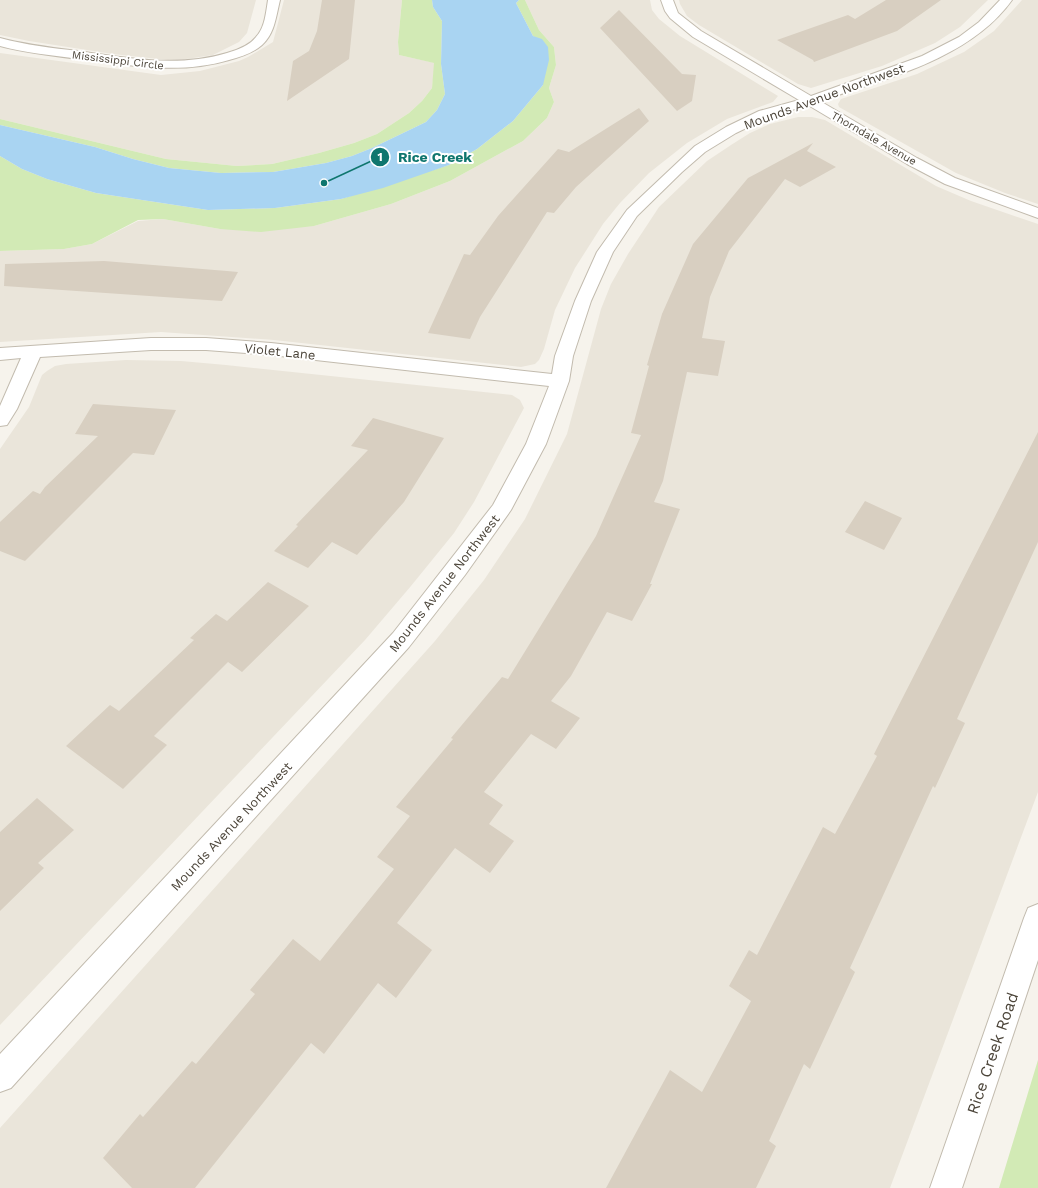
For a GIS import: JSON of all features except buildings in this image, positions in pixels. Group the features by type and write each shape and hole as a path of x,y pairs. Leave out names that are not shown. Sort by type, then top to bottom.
{"street":[{"name":"Mississippi Circle","path":"0,42 26,48 157,66 188,66 212,62 250,48 262,38 267,29 274,0"},
{"name":"Thorndale Avenue","path":"667,0 673,16 697,34 912,161 950,181 1038,213"},
{"name":"Mounds Avenue Northwest","path":"0,1077 406,634 501,510 536,444 560,381 564,356 583,300 605,252 632,213 677,168 700,148 731,130 764,114 809,101 895,71 953,45 983,24 1006,0"},
{"name":"Violet Lane","path":"0,354 151,344 206,344 279,350 560,381"},
{"path":"0,420 8,409 33,352"},
{"name":"Rice Creek Road","path":"946,1188 1037,927"}],"shaded area":[{"path":"0,0 256,0 247,33 239,42 213,55 168,60 113,54 0,35"},
{"path":"284,0 402,0 398,42 399,55 435,63 432,88 422,101 409,113 377,134 354,143 319,153 272,164 237,166 166,159 0,119 0,53 161,75 200,71 239,61 273,42"},
{"path":"525,0 650,0 652,10 659,19 680,36 778,96 773,102 727,119 687,143 649,173 620,203 603,224 575,268 555,310 544,349 539,360 535,364 521,367 274,340 161,332 0,342 0,251 64,249 92,244 138,221 163,219 220,229 314,226 391,204 450,181 523,141 547,118 554,102 549,88 556,65 554,47 539,30"},
{"path":"679,0 988,0 960,27 935,43 882,66 811,88 798,84 699,25 687,16"},
{"path":"1022,0 1038,0 1038,204 1005,193 956,173 839,107 838,104 841,99 917,74 964,52 994,31"},
{"path":"798,117 812,117 825,120 936,186 971,201 1038,224 1038,792 890,1188 0,1188 0,1128 435,641 484,580 525,519 567,434 601,309 611,284 628,254 659,207 707,161 731,145 750,133 770,124"},
{"path":"126,360 181,361 226,365 512,395 520,400 524,408 474,502 454,533 411,586 365,640 0,1025 0,449 29,407 42,375 47,371 55,366 66,364"}],"green space":[{"path":"402,0 432,0 433,7 442,21 441,64 445,94 437,110 426,122 352,156 326,163 273,172 221,173 169,168 95,147 0,125 0,119 166,159 237,166 272,164 354,143 377,134 409,113 422,101 432,88 434,63 399,55 398,42"},
{"path":"519,0 525,0 539,30 554,47 556,65 549,88 554,102 547,118 523,141 450,181 391,204 314,226 261,232 220,229 163,219 138,220 92,244 64,249 0,251 0,156 22,169 47,179 96,193 208,210 275,208 341,199 449,165 477,149 513,121 543,85 536,38 533,36 516,3"},
{"path":"1038,1060 1038,1188 999,1188"}],"water":[{"path":"432,0 519,0 516,3 533,36 542,39 548,47 549,60 543,85 513,121 477,149 449,165 383,188 341,199 275,208 208,210 96,193 47,179 22,169 0,156 0,125 95,147 169,168 221,173 273,172 326,163 352,156 426,122 437,110 445,94 441,64 442,21 433,7"}],"place":[{"name":"Rice Creek","path":"324,183"}]}
